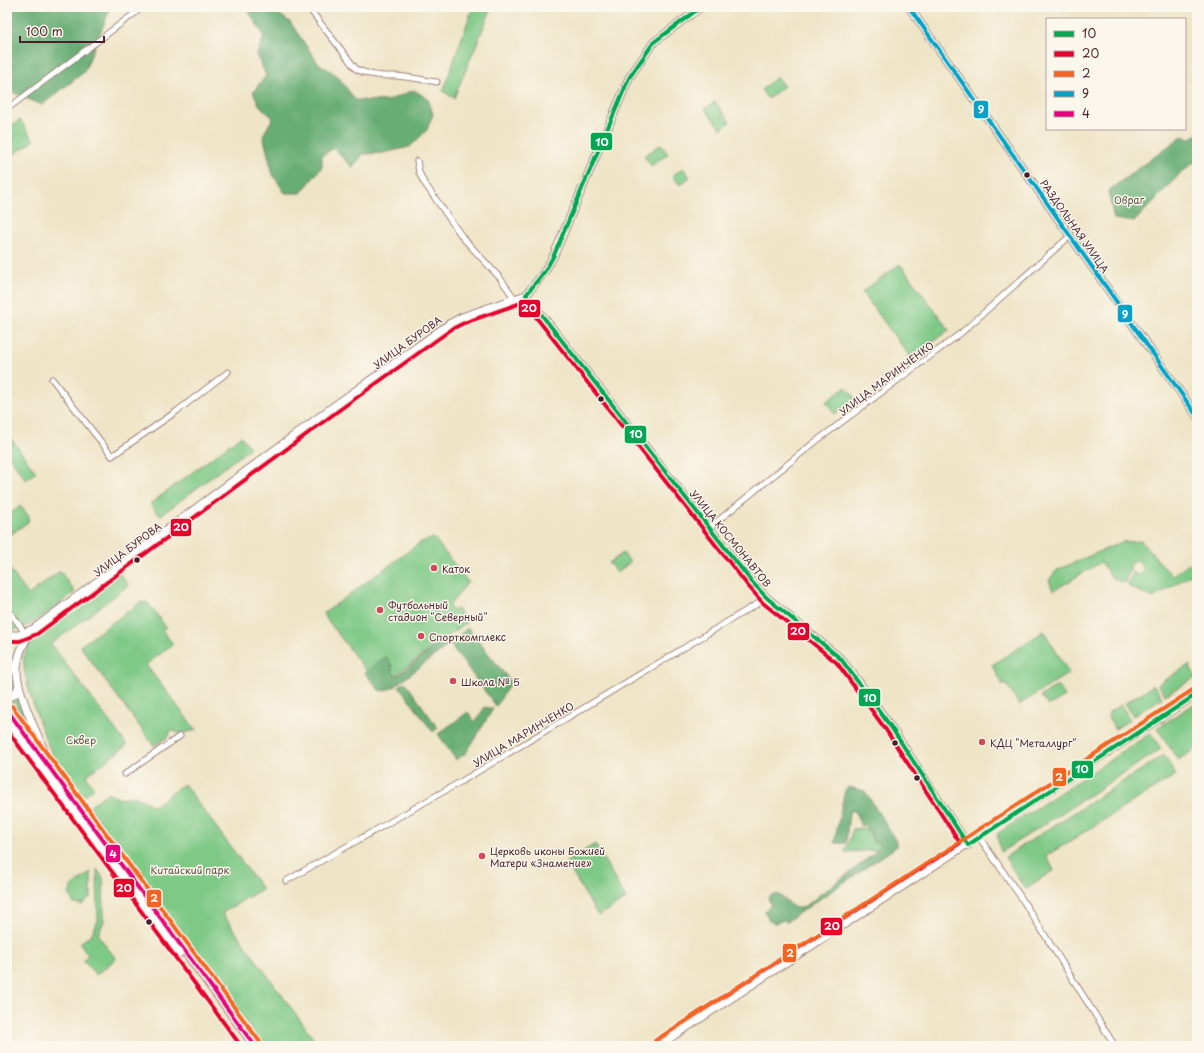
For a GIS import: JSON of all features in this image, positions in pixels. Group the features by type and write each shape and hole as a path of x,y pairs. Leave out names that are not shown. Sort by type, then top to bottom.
{"main road":[{"name":"УЛИЦА БУРОВА","path":"33,629 334,406 449,324 462,317 526,294 545,271 554,255 629,78 654,42 701,7"},
{"name":"РАЗДОЛЬНАЯ УЛИЦА","path":"909,7 1197,416"},
{"name":"УЛИЦА КОСМОНАВТОВ","path":"526,294 752,582 767,598 841,659 851,671 968,844"},
{"path":"7,635 25,633 33,629"},
{"path":"17,673 22,649 33,629"},
{"path":"7,655 17,673 19,686 54,773"},
{"path":"7,698 15,694 19,686"},
{"path":"658,1046 1197,694"},
{"path":"7,710 255,1046"},
{"path":"7,720 248,1046"}],"street":[{"path":"7,109 143,7"},
{"path":"308,7 356,69 366,74 377,76 403,77 437,82"},
{"path":"417,162 423,181 463,238 500,278 515,299"},
{"name":"УЛИЦА МАРИНЧЕНКО","path":"709,528 815,442 961,333 1070,236"},
{"path":"52,379 112,456 177,411 228,372"},
{"name":"УЛИЦА МАРИНЧЕНКО","path":"286,881 462,781 767,598"},
{"path":"7,608 25,633"},
{"path":"126,774 180,736"},
{"path":"979,837 1020,896 1115,1046"}],"green space":[{"path":"7,7 111,7 84,72 42,105 7,90"},
{"path":"246,7 268,7 290,22 318,63 338,76 355,100 387,101 414,90 428,99 433,114 427,130 410,147 383,153 363,154 353,168 334,148 322,155 322,167 301,193 285,193 273,175 263,135 273,118 260,106 253,92 266,76 257,54 264,36"},
{"path":"473,7 492,7 454,98 443,91"},
{"path":"777,77 784,86 768,99 761,90"},
{"path":"715,102 730,122 721,129 705,109"},
{"path":"20,120 34,141 7,159 7,129"},
{"name":"Овраг","path":"1197,134 1197,160 1180,174 1134,222 1114,219 1108,191 1182,136 1190,139"},
{"path":"661,144 668,154 651,166 644,156"},
{"path":"683,168 690,177 680,185 672,176"},
{"path":"900,264 949,330 911,358 862,292"},
{"path":"846,387 855,398 835,414 826,402"},
{"path":"9,436 36,472 26,480 7,453 7,438"},
{"path":"241,436 250,448 160,516 150,504"},
{"path":"20,506 29,516 28,522 7,537 7,516"},
{"path":"434,538 468,582 449,606 453,611 457,609 467,622 379,688 323,614 421,542"},
{"path":"1141,541 1172,576 1189,563 1195,572 1153,598 1130,587 1127,583 1134,572 1137,576 1144,570 1138,560 1129,565 1131,568 1124,583 1112,578 1101,562 1053,591 1049,580 1057,570 1122,542"},
{"path":"623,553 630,562 617,573 609,563"},
{"path":"7,565 28,595 60,571 75,592 34,622 17,629 7,631"},
{"name":"Сквер","path":"119,573 129,585 51,644 127,745 86,776 94,788 81,799 64,779 51,752 31,698 24,667 24,657 28,646 35,636"},
{"path":"141,602 148,603 166,627 162,630 173,644 146,665 196,730 181,734 171,730 169,736 154,746 80,646"},
{"path":"468,628 511,682 496,706 449,643"},
{"path":"1044,631 1069,673 1019,705 1006,683 1003,685 992,665"},
{"path":"443,641 447,646 394,687 385,691 379,690 365,673 386,657 392,666 393,674 399,675"},
{"path":"7,662 15,684 12,692 7,694"},
{"path":"1189,665 1196,677 1165,695 1158,684"},
{"path":"405,682 438,728 433,732 399,686"},
{"path":"1058,685 1065,696 1048,706 1041,696"},
{"path":"1154,685 1162,698 1133,716 1125,703"},
{"path":"19,695 43,753 7,706 7,701 15,699"},
{"path":"1197,702 1197,748 1178,760 1157,728"},
{"path":"1121,705 1130,720 1115,729 1108,717 1109,712"},
{"path":"485,707 493,709 466,753 456,760 438,734 468,712 475,722"},
{"path":"1151,733 1161,749 1001,852 997,834"},
{"path":"1164,755 1176,775 1046,856 1054,870 1025,889 1005,857"},
{"name":"Китайский парк","path":"184,784 262,889 222,913 319,1046 263,1046 89,807 107,793 121,799 135,796 154,806"},
{"path":"849,787 865,791 896,841 896,847 786,922 784,920 775,923 769,921 765,911 771,905 768,898 773,895 781,896 795,907 803,907 859,866 880,847 879,843 873,842 872,835 864,825 861,826 854,810 849,812 846,843 834,843 845,790"},
{"path":"862,828 869,830 873,842 879,843 880,847 877,850 845,852 853,829"},
{"path":"595,844 626,899 598,916 566,862"},
{"path":"97,869 103,878 104,921 98,935 116,959 96,975 83,960 88,955 80,943 91,935 98,921"},
{"path":"91,872 91,897 82,905 74,904 69,894 72,886"}],"transit line":[{"name":"10","path":"526,295 545,271 554,255 629,78 654,42 701,7"},
{"name":"9","path":"909,7 1197,416"},
{"name":"10","path":"526,295 752,582 767,598 841,659 891,727 968,845"},
{"name":"20","path":"7,641 20,641 37,634 338,411 452,329 464,323 524,302 748,586 763,603 837,663 886,730 960,843 655,1041"},
{"name":"2","path":"655,1041 1194,689"},
{"name":"10","path":"968,845 1197,694"},
{"name":"2","path":"12,706 260,1042"},
{"name":"4","path":"7,710 255,1046"},
{"name":"20","path":"7,730 241,1046"}],"place":[{"name":"Каток","path":"434,568"},
{"name":"Футбольный стадион \"Северный\"","path":"380,610"},
{"name":"Спорткомплекс","path":"421,636"},
{"name":"Школа № 5","path":"453,681"},
{"name":"КДЦ \"Металлург\"","path":"982,742"},
{"name":"Церковь иконы Божией Матери «Знамение»","path":"482,856"}]}
